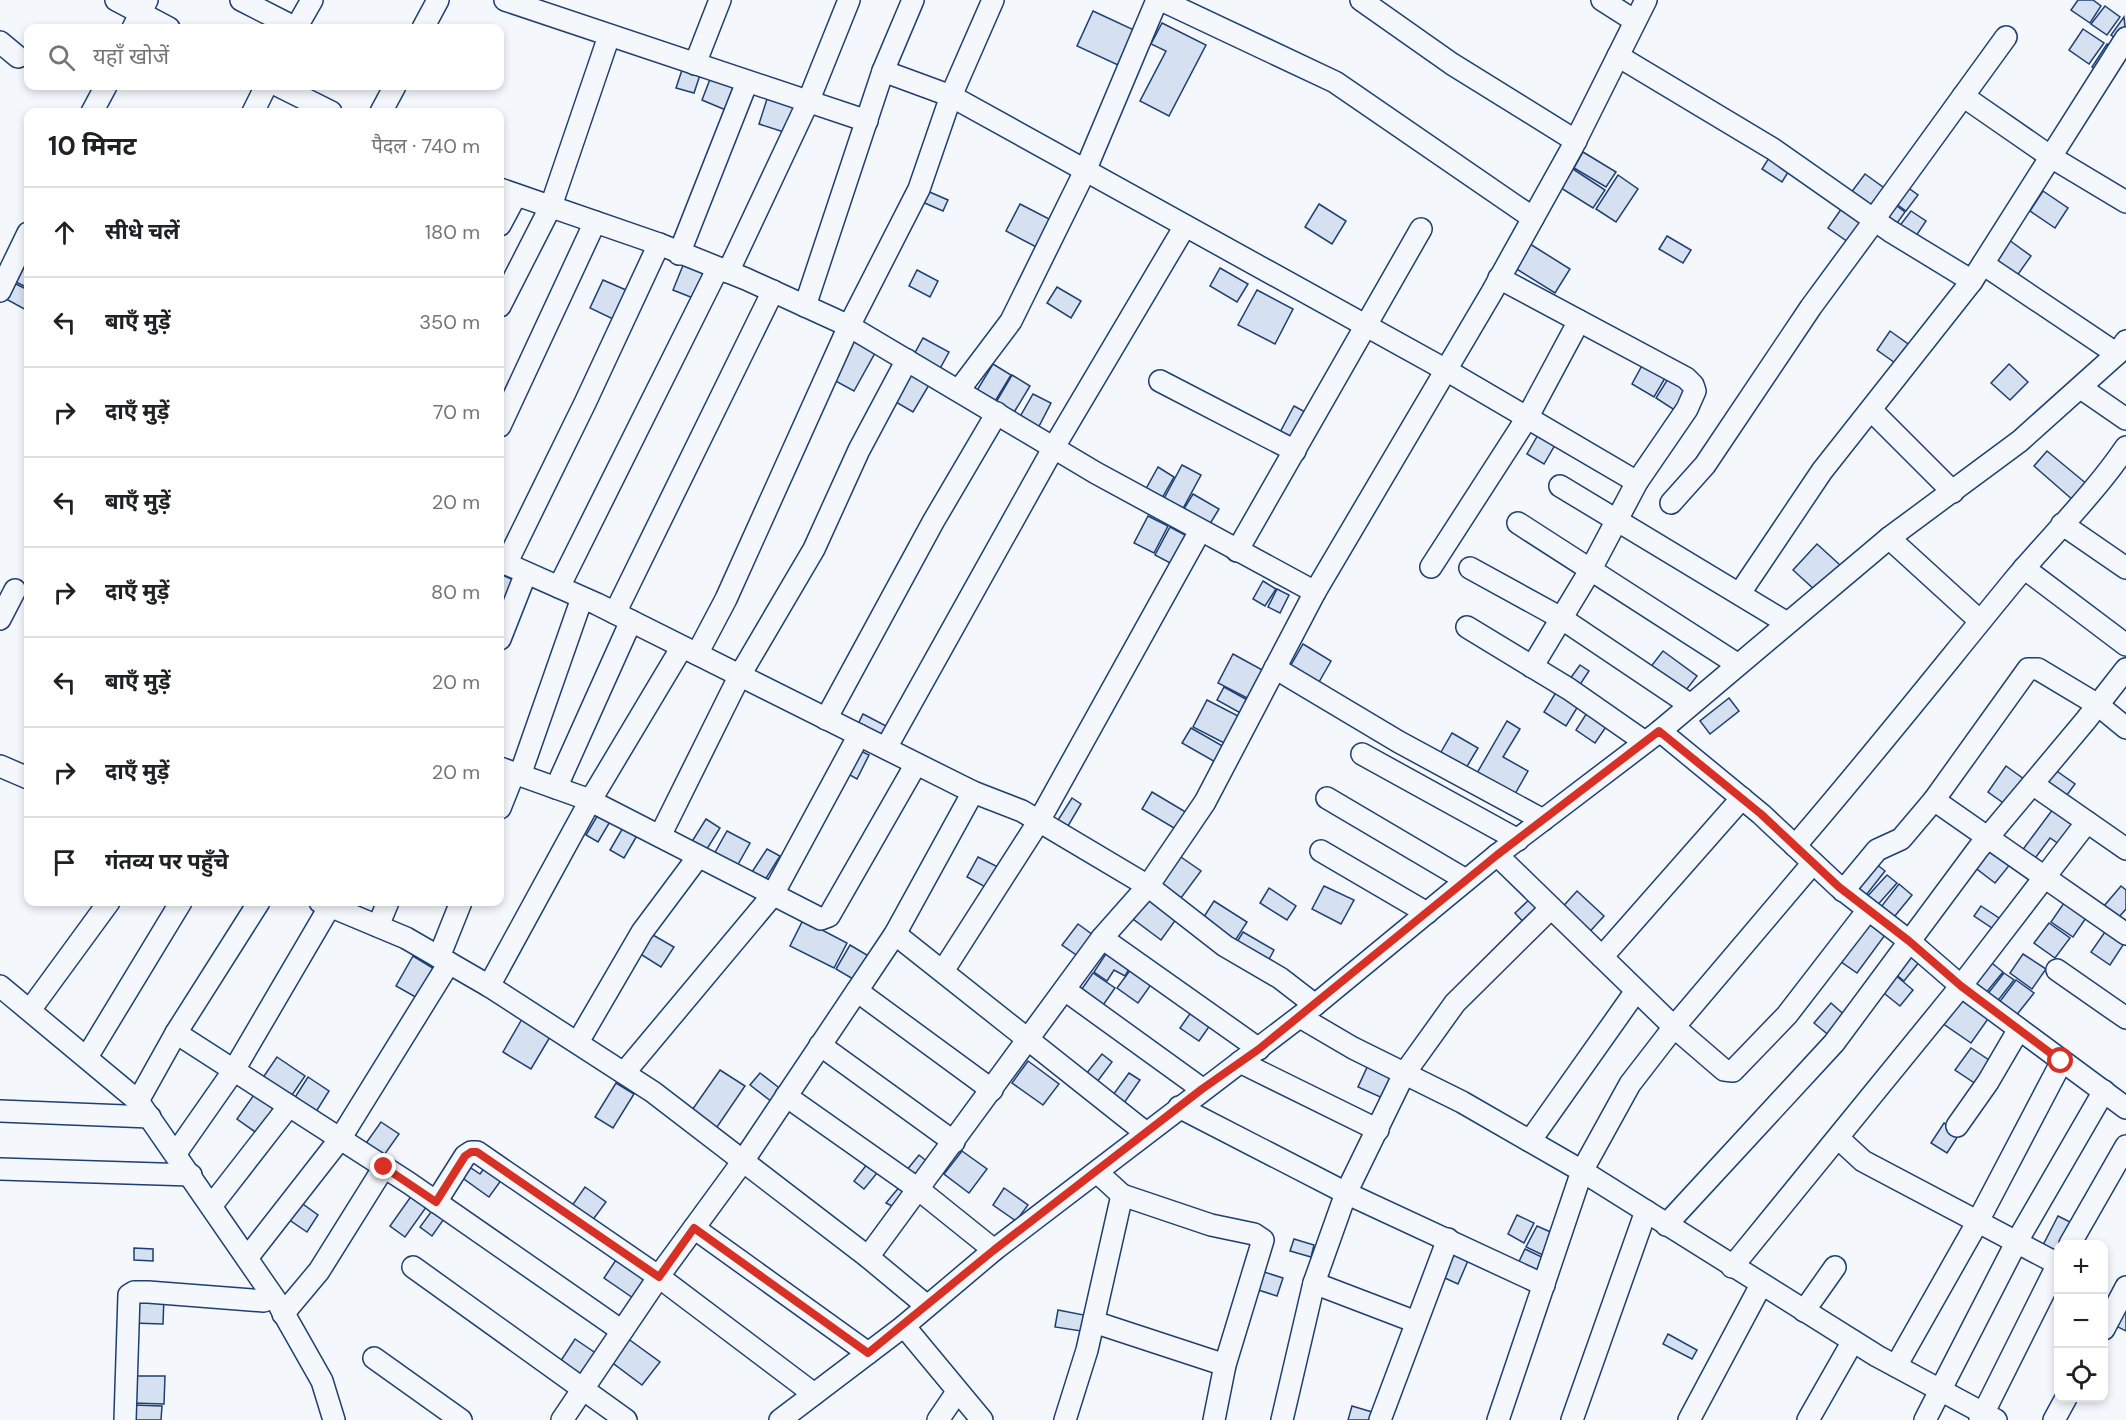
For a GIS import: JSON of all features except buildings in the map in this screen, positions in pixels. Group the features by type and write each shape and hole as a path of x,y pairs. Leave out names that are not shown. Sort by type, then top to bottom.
{"street":[{"path":"116,0 161,24"},
{"path":"241,0 288,24"},
{"path":"298,24 312,0"},
{"path":"425,24 438,0"},
{"path":"505,0 867,121"},
{"path":"695,64 720,0"},
{"path":"559,587 808,102 849,0"},
{"path":"805,306 883,70 913,0"},
{"path":"489,986 590,801 689,650 726,599 849,326 919,189 951,96 993,0"},
{"path":"959,390 1011,321 1084,171 1156,0"},
{"path":"1161,0 1335,82 1533,218"},
{"path":"1361,0 1452,64 1576,141"},
{"path":"1602,0 1635,21"},
{"path":"868,1257 1102,938 1148,886 1205,802 1315,592 1446,370 1576,141 1646,0"},
{"path":"504,298 551,206 609,36"},
{"path":"1671,503 1705,465 1811,307 2006,37"},
{"path":"0,42 18,57"},
{"path":"1740,593 1822,471 1978,272 2124,47"},
{"path":"780,1420 904,1326 994,1250 1146,1132 1308,1011 1497,855 1652,736 1889,538 2020,441 2081,388 2121,347 1874,219 1773,149 1618,56"},
{"path":"883,70 951,96 1446,370 1637,482"},
{"path":"679,254 747,82"},
{"path":"94,108 104,90"},
{"path":"255,108 264,90"},
{"path":"287,90 323,108"},
{"path":"383,108 393,90"},
{"path":"1963,96 2051,157 2126,202"},
{"path":"504,208 508,192 551,206 659,244 773,291 849,326 1200,531 1315,592"},
{"path":"504,417 595,222"},
{"path":"886,748 1054,447 1185,226"},
{"path":"1237,551 1421,229"},
{"path":"0,291 24,241"},
{"path":"504,561 585,403 659,244"},
{"path":"1499,278 1693,384 1695,391 1687,409 1637,482 1591,569 1532,667"},
{"path":"556,788 623,617 773,291"},
{"path":"1431,567 1527,418 1580,321"},
{"path":"660,836 740,675 814,549 859,450 907,360"},
{"path":"1160,381 1295,451"},
{"path":"2081,388 2126,419"},
{"path":"1871,410 1953,492"},
{"path":"826,718 933,522 997,413"},
{"path":"1795,846 1868,761 2024,568 2106,476 2126,447"},
{"path":"1560,486 1787,623"},
{"path":"1518,523 1737,664"},
{"path":"2062,524 2126,568"},
{"path":"943,971 1039,821 1200,531"},
{"path":"1889,538 1980,621"},
{"path":"504,563 623,617 973,792 1039,821 1148,886 1225,946 1280,978 1308,1011 1404,1074 1462,1102 1582,1171 1761,1285 1987,1418 2054,1273"},
{"path":"1470,568 1561,618 1689,704"},
{"path":"2024,568 2126,645"},
{"path":"504,629 526,573"},
{"path":"0,619 14,589"},
{"path":"504,795 511,772 582,598"},
{"path":"1467,627 1611,717 1652,736 1742,798 1843,891 1909,941 1961,986 2126,1108"},
{"path":"1275,668 1399,742 1542,820"},
{"path":"1843,891 1877,850 1901,840 1934,800 2028,669 2038,669 2098,705 2126,728"},
{"path":"1666,1225 1834,1043 1989,836 2034,784 2126,669"},
{"path":"624,1073 772,896 860,735"},
{"path":"1362,754 1518,840"},
{"path":"511,772 590,801 772,896 821,919 829,916 916,764"},
{"path":"0,766 24,776"},
{"path":"2034,784 2126,849"},
{"path":"562,1420 659,1277 743,1161 895,934 973,792"},
{"path":"1327,798 1466,880"},
{"path":"1602,957 1742,798"},
{"path":"1934,800 1989,836 2126,934"},
{"path":"1732,1266 1961,986 2087,822"},
{"path":"1320,851 1427,912"},
{"path":"1497,855 1674,1028 1724,1070 1733,1071 1787,1015 1868,910"},
{"path":"578,1042 642,932 698,857"},
{"path":"1498,1420 1582,1171 1630,1084 1674,1028 1813,863"},
{"path":"30,1010 106,906"},
{"path":"87,1057 179,906"},
{"path":"144,1109 176,1032 256,906"},
{"path":"176,1153 234,1070 324,906"},
{"path":"330,906 406,938 489,986 578,1042 743,1161 868,1257 927,1306"},
{"path":"378,926 386,906"},
{"path":"248,1258 340,1138 444,960 460,906"},
{"path":"1282,1420 1314,1283 1346,1193 1404,1074 1455,1003 1551,908"},
{"path":"895,934 1146,1132"},
{"path":"1102,938 1259,1049"},
{"path":"2057,970 2126,1018"},
{"path":"0,986 87,1057 144,1109 248,1258 283,1314 322,1381 334,1420"},
{"path":"1065,990 1202,1089"},
{"path":"857,991 992,1090"},
{"path":"1530,1141 1636,991"},
{"path":"1957,1126 1988,1082 2019,1029"},
{"path":"176,1032 384,1167 622,1331"},
{"path":"820,1045 954,1142"},
{"path":"1896,1366 1977,1223 2061,1061"},
{"path":"1240,1062 1378,1130"},
{"path":"1925,1420 2016,1243 2103,1091"},
{"path":"786,1096 918,1189 994,1250"},
{"path":"212,1205 290,1106"},
{"path":"1179,1107 1346,1193 1544,1285"},
{"path":"0,1111 144,1109"},
{"path":"1838,1138 1863,1161 2054,1262"},
{"path":"2073,1240 2126,1146"},
{"path":"436,1202 465,1156 471,1152 477,1152 659,1277 814,1394"},
{"path":"283,1314 319,1271 384,1167"},
{"path":"0,1168 191,1175"},
{"path":"1097,1172 1122,1195 1211,1225 1262,1238 1264,1244 1225,1365 1214,1420"},
{"path":"1065,1420 1094,1322 1122,1195"},
{"path":"1572,1420 1646,1211"},
{"path":"694,1228 868,1353"},
{"path":"1380,1420 1448,1239"},
{"path":"1804,1311 1835,1267"},
{"path":"413,1268 626,1420"},
{"path":"1314,1283 1416,1322"},
{"path":"1689,1420 1761,1285"},
{"path":"125,1420 129,1295 134,1292 148,1292 264,1301"},
{"path":"2108,1317 2119,1292"},
{"path":"1094,1322 1225,1365"},
{"path":"904,1326 982,1420"},
{"path":"1808,1420 1853,1341"},
{"path":"374,1358 461,1420"},
{"path":"938,1420 957,1392"},
{"path":"2054,1420 2064,1402"}],"route":[{"path":"384,1167 436,1202 465,1156 471,1152 477,1152 659,1277 694,1228 868,1353 904,1326 994,1250 1202,1089 1316,1005 1497,855 1659,731 1761,814 1839,887 1909,941 1961,986 2061,1061"}]}
